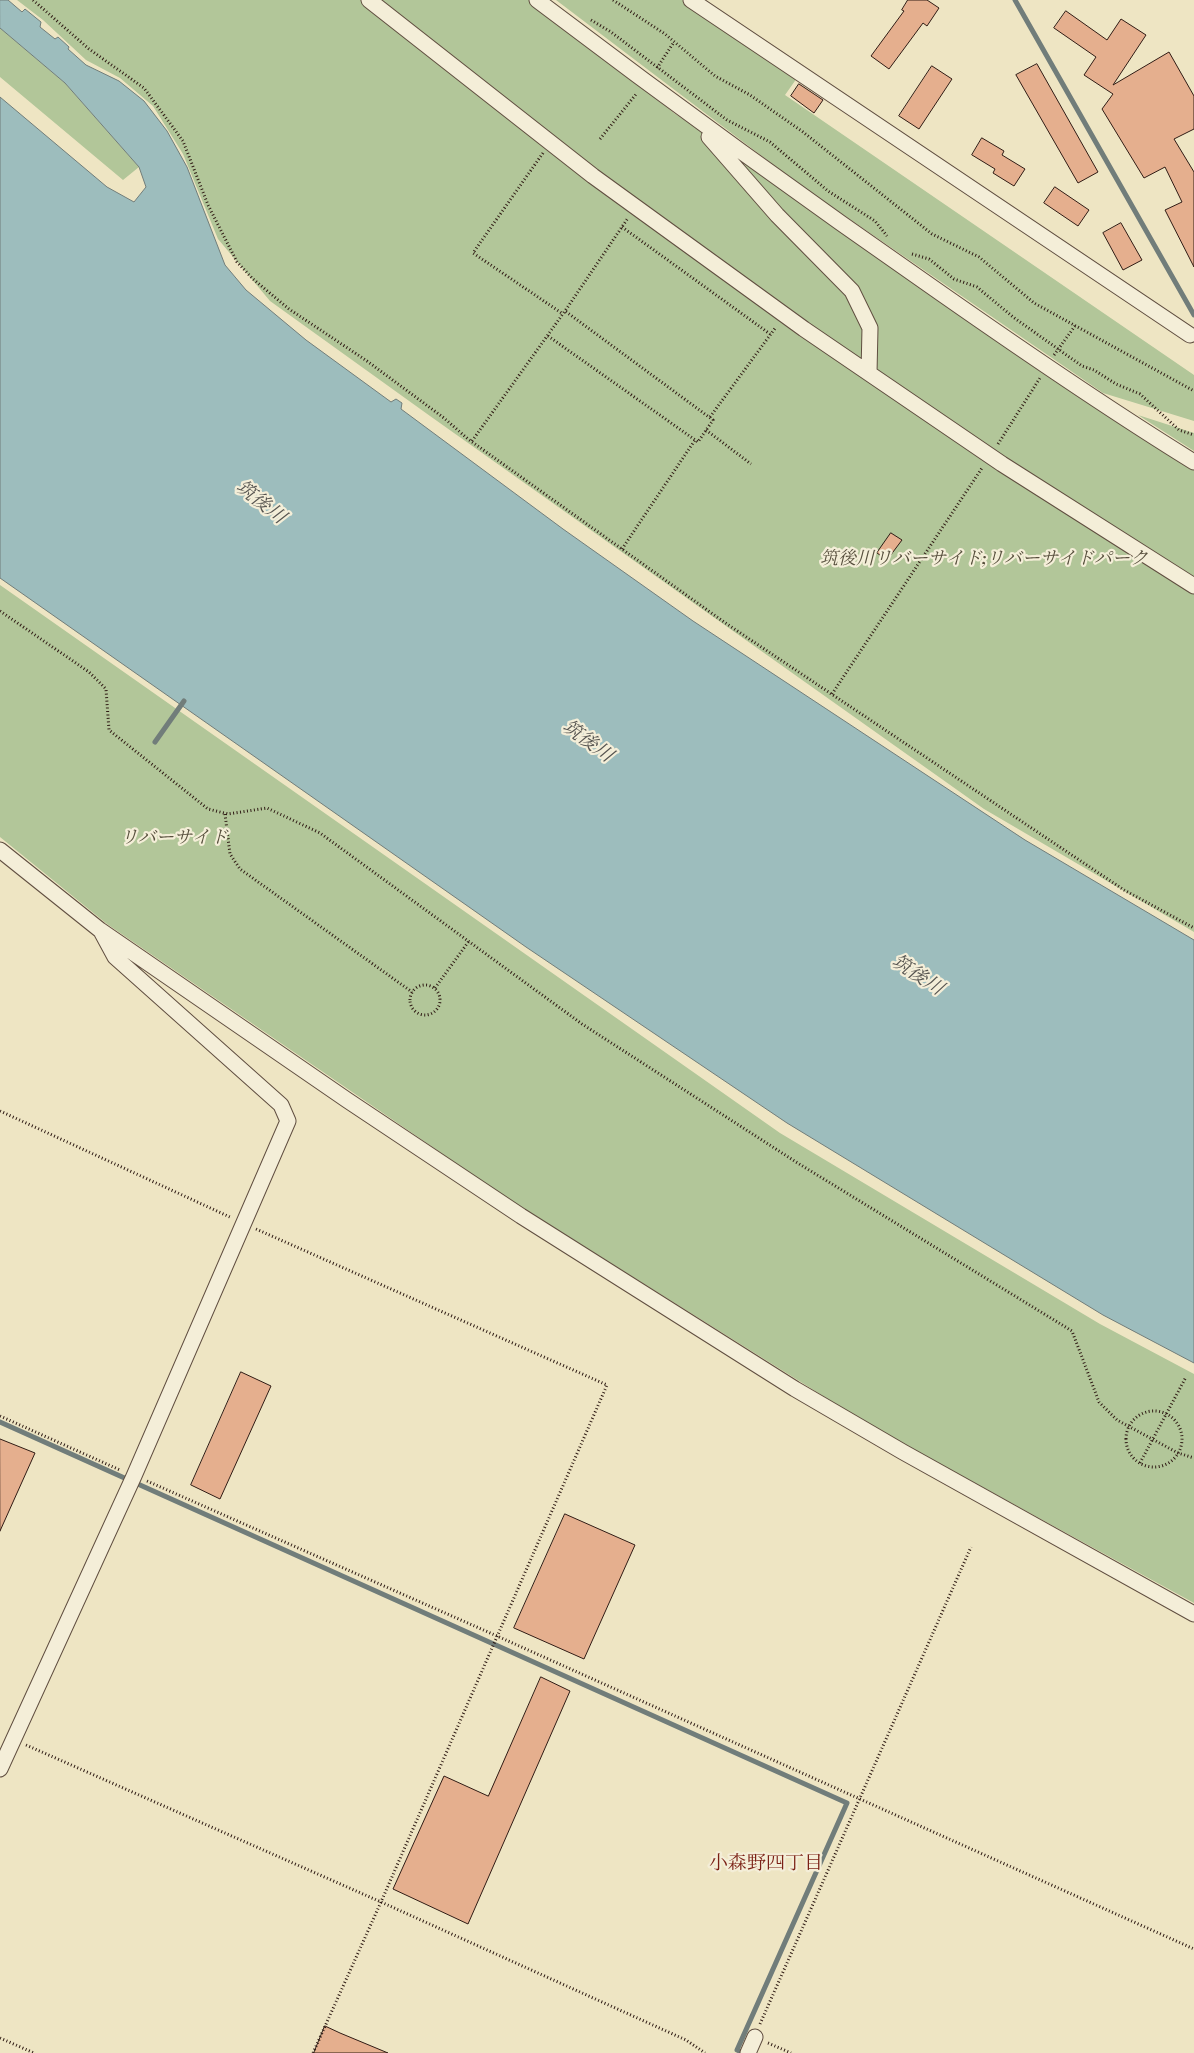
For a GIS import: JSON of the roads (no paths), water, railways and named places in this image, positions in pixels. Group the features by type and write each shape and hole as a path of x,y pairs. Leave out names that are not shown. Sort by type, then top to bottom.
{"street":[{"path":"369,0 635,207 786,316 990,456 1194,586"},
{"path":"537,0 692,116 879,250 1143,431 1194,462"},
{"path":"690,0 1190,335"},
{"path":"692,116 777,215 852,291 870,328 869,373"},
{"path":"0,850 100,930 347,1100 521,1216 795,1389 903,1452 1194,1614"},
{"path":"0,1768 134,1476 288,1121 281,1104 115,957 100,930"},
{"path":"748,2053 755,2037"}],"water":[{"name":"筑後川","path":"0,0 8,0 22,12 25,9 41,22 40,27 55,39 58,37 86,65 119,81 144,101 167,131 187,167 225,265 246,290 306,340 391,402 396,399 402,403 401,409 563,529 693,621 1025,840 1194,940 1194,1363 1103,1315 787,1123 526,947 0,578 0,97 107,187 134,202 146,187 139,167 65,83 0,28"}],"waterway":[{"path":"1015,0 1194,315"},
{"path":"155,742 184,701"},
{"path":"0,1422 847,1803 737,2050 744,2053"}],"district":[{"name":"小森野四丁目","path":"766,1864"}],"park label":[{"name":"筑後川リバーサイド;リバーサイドパーク","path":"984,560"},
{"name":"リバーサイド","path":"174,839"}]}
